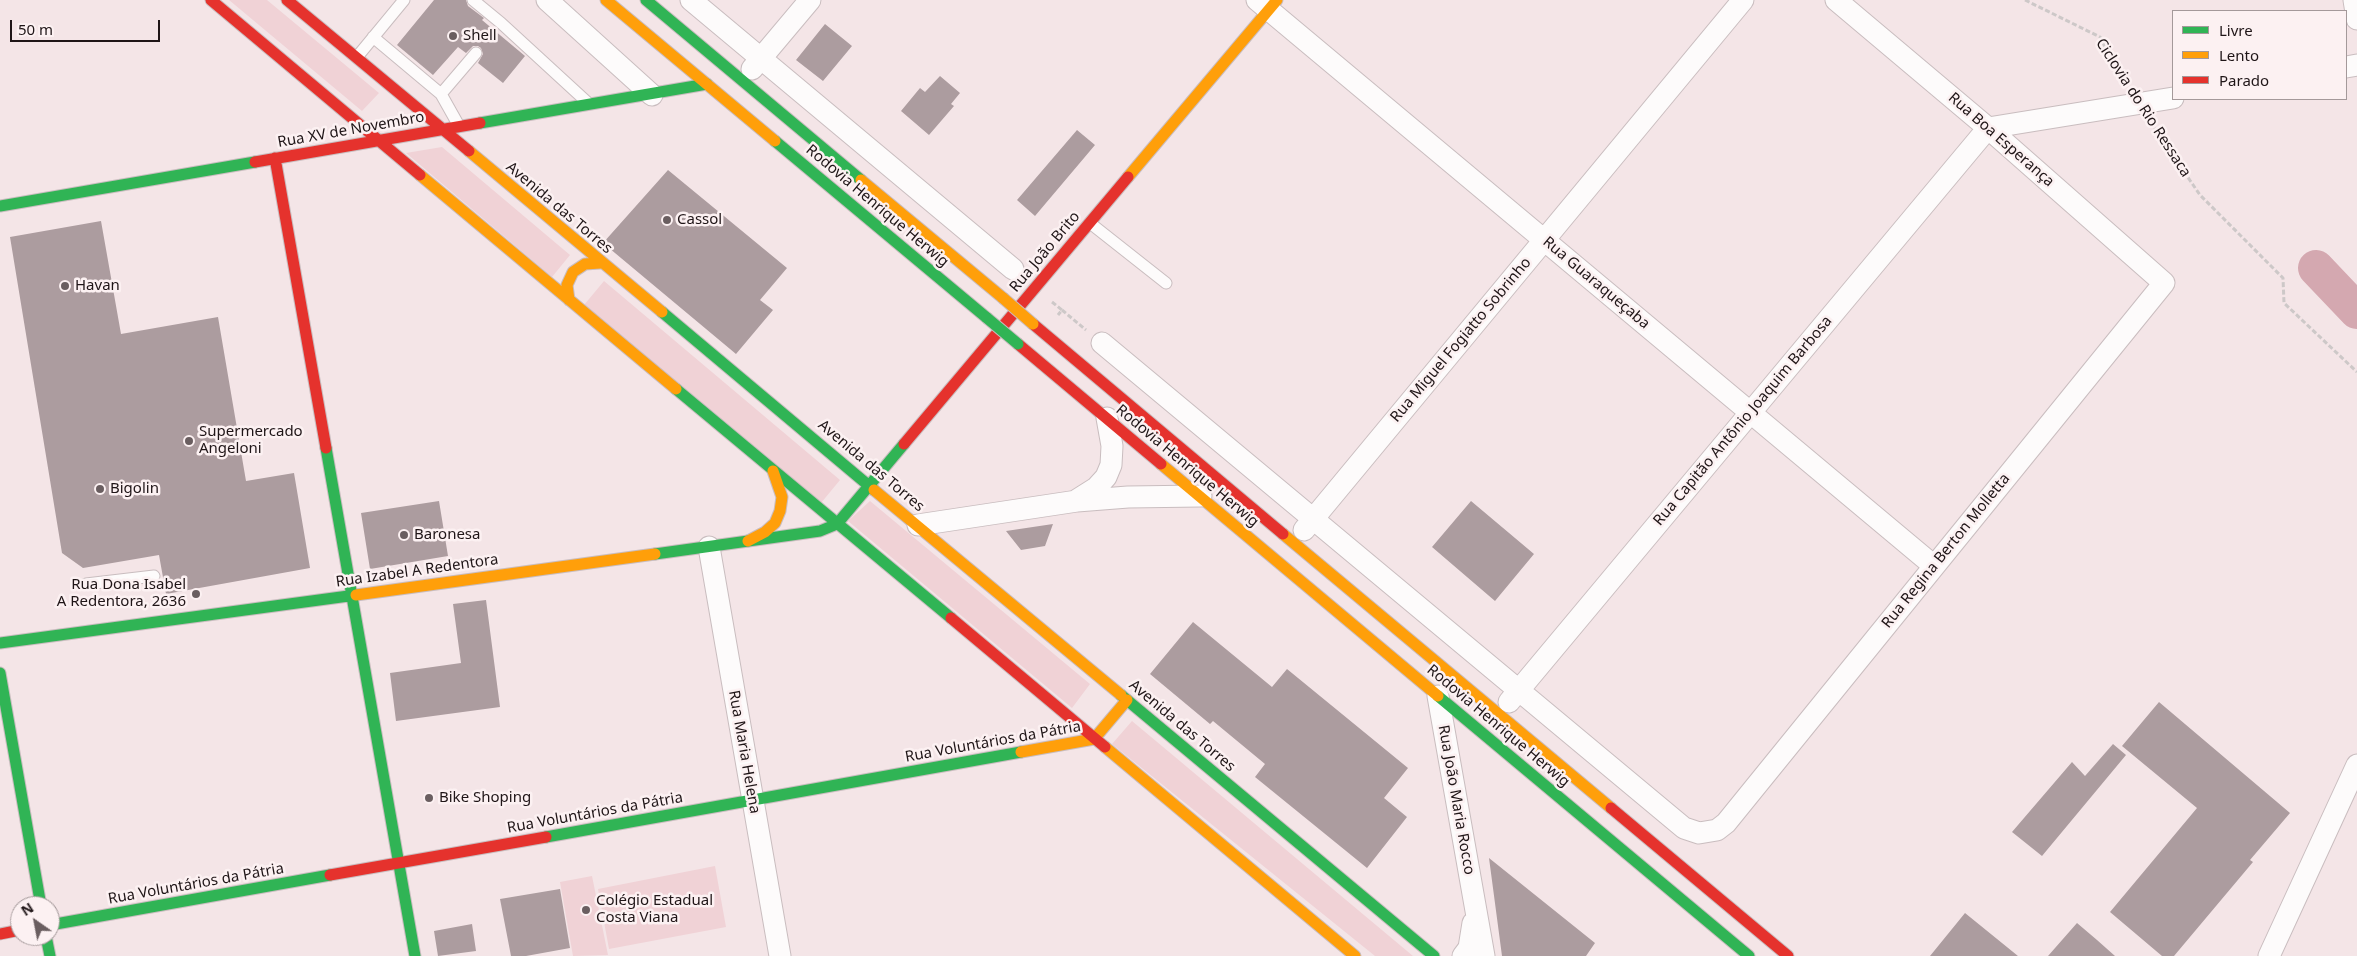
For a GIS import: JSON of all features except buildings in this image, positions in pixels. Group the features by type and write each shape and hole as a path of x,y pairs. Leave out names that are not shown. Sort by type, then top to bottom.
{"main road":[{"path":"211,0 1355,956"},
{"name":"Avenida das Torres","path":"287,0 600,263 870,484 1434,956"},
{"name":"Rodovia Henrique Herwig","path":"606,0 1749,956"},
{"name":"Rodovia Henrique Herwig","path":"646,0 1788,956"},
{"name":"Rua João Brito","path":"837,524 1090,223 1268,3"},
{"name":"Rua XV de Novembro","path":"0,206 707,84"},
{"path":"275,158 415,956"},
{"path":"569,300 567,285 573,272 586,264 600,263"},
{"path":"744,543 765,532 775,523 780,511 782,497 773,471"},
{"name":"Rua Izabel A Redentora","path":"0,643 744,543 804,534 837,524"},
{"path":"0,673 39,896"},
{"name":"Rua Voluntários da Pátria","path":"60,923 1094,739 1127,700"}],"street":[{"path":"547,0 652,95"},
{"path":"691,0 1013,269"},
{"path":"742,81 810,0"},
{"name":"Rua Miguel Fogiatto Sobrinho","path":"1294,542 1743,0"},
{"name":"Rua Boa Esperança","path":"1836,0 1988,128 2164,283"},
{"path":"2354,0 2357,19"},
{"name":"Rua Guaraqueçaba","path":"1268,3 1544,240 1934,566"},
{"path":"1988,128 2172,98"},
{"name":"Rua Capitão Antônio Joaquim Barbosa","path":"1499,713 1988,128"},
{"name":"Rua Regina Berton Molletta","path":"1102,343 1684,828 1691,832 1706,834 1721,828 2164,283"},
{"path":"1077,501 1096,488 1106,477 1111,465 1112,446 1107,418"},
{"path":"918,525 1077,501 1138,497 1200,496"},
{"name":"Rua Maria Helena","path":"709,547 780,956"},
{"name":"Rua João Maria Rocco","path":"1438,696 1484,956"},
{"path":"2268,956 2356,768"},
{"name":"Rua João Maria Rocco","path":"1463,956 1469,948 1474,905"}],"lane":[{"path":"357,58 404,0"},
{"path":"472,0 498,27 590,104"},
{"path":"373,37 441,94 459,127"},
{"path":"441,94 476,53"},
{"path":"1090,223 1166,283"},
{"path":"86,584 154,576"}],"path":[{"name":"Ciclovia do Rio Ressaca","path":"2025,0 2100,37 2124,84 2200,195 2283,278 2284,303 2357,372"},
{"path":"1062,310 1102,343"}],"shaded area":[{"path":"229,0 267,0 379,93 362,111"},
{"path":"442,147 570,255 552,277 406,153"},
{"path":"604,281 840,480 821,503 584,305"},
{"path":"870,501 1090,684 1072,708 848,521"},
{"path":"1132,721 1413,956 1375,956 1112,744"},
{"path":"715,866 726,927 609,949 598,889"},
{"path":"592,876 608,955 573,956 560,882"}],"waterway":[{"path":"2316,268 2357,311"}],"traffic: fast":[{"path":"646,0 861,180"},
{"path":"480,123 707,84"},
{"path":"775,141 987,318"},
{"path":"0,206 255,162"},
{"path":"662,312 874,490"},
{"path":"987,318 1018,344"},
{"path":"676,389 951,618"},
{"path":"655,554 820,531 837,524 904,444"},
{"path":"326,448 415,956"},
{"path":"0,643 356,595"},
{"path":"0,673 39,896"},
{"path":"1121,695 1434,956"},
{"path":"1438,696 1749,956"},
{"path":"546,837 1021,752"},
{"path":"60,923 330,875"},
{"path":"48,946 50,956"}],"traffic: slow":[{"path":"606,0 775,141"},
{"path":"1128,177 1277,0"},
{"path":"469,151 662,312"},
{"path":"420,175 676,389"},
{"path":"861,180 1003,298"},
{"path":"569,300 567,285 573,272 585,264 600,263"},
{"path":"1003,298 1033,324"},
{"path":"1161,464 1438,696"},
{"path":"748,541 765,532 775,523 780,511 782,497 773,471"},
{"path":"874,490 1121,695"},
{"path":"1283,534 1611,808"},
{"path":"356,595 655,554"},
{"path":"1021,752 1094,739 1127,700"},
{"path":"1105,747 1355,956"}],"traffic: jam":[{"path":"211,0 420,175"},
{"path":"287,0 469,151"},
{"path":"255,162 480,123"},
{"path":"275,158 326,448"},
{"path":"904,444 1128,177"},
{"path":"1033,324 1283,534"},
{"path":"1018,344 1161,464"},
{"path":"951,618 1105,747"},
{"path":"1611,808 1788,956"},
{"path":"330,875 546,837"},
{"path":"0,934 10,932"}],"place":[{"name":"Shell","path":"453,36"},
{"name":"Cassol","path":"667,220"},
{"name":"Havan","path":"65,286"},
{"name":"Supermercado Angeloni","path":"189,441"},
{"name":"Bigolin","path":"100,489"},
{"name":"Baronesa","path":"404,535"},
{"name":"Rua Dona Isabel A Redentora, 2636","path":"196,594"},
{"name":"Bike Shoping","path":"429,798"},
{"name":"Colégio Estadual Costa Viana","path":"586,910"}]}
